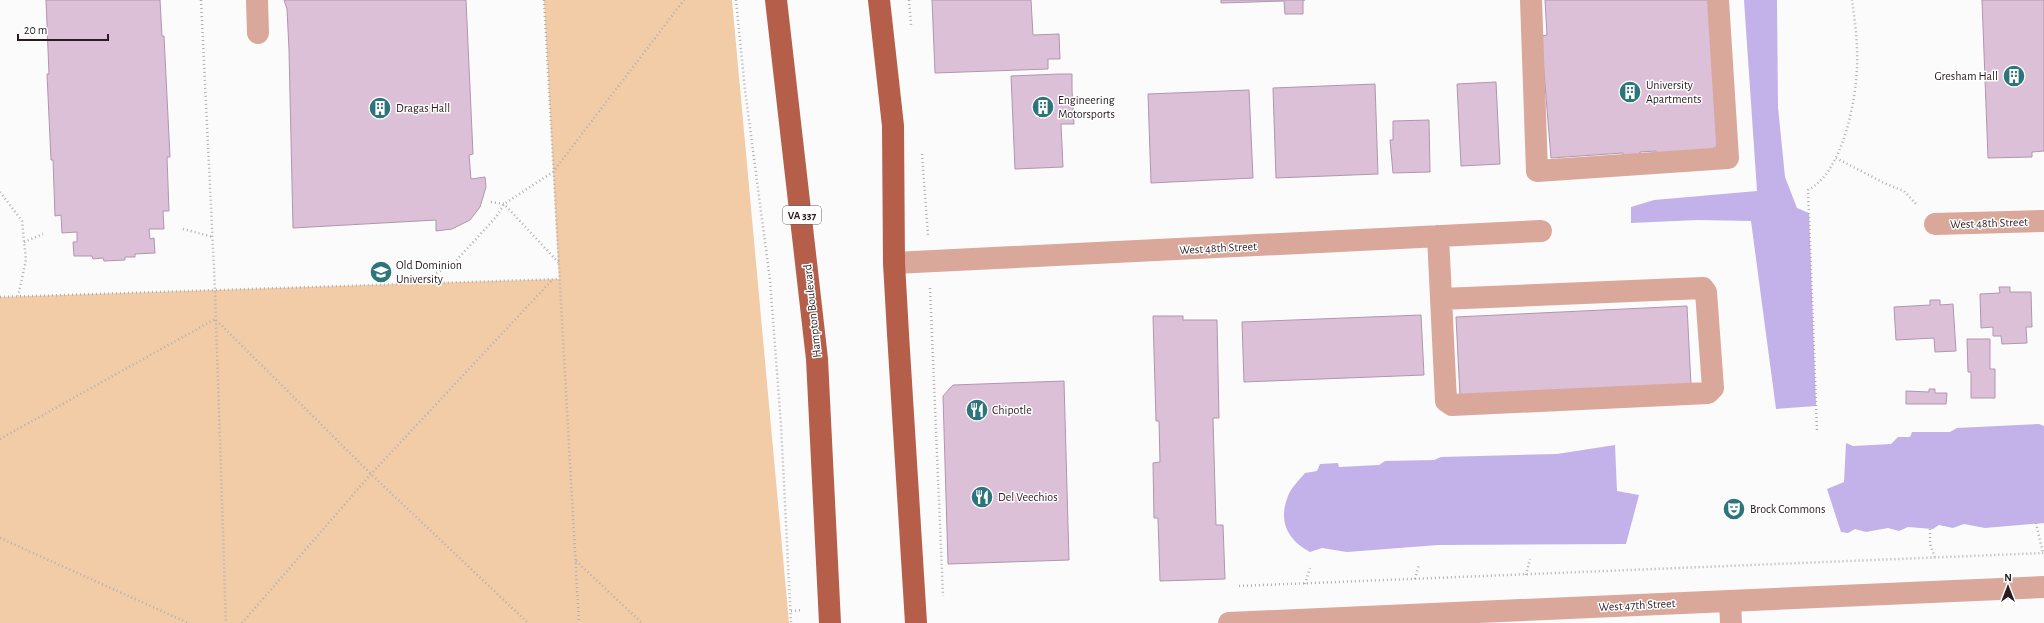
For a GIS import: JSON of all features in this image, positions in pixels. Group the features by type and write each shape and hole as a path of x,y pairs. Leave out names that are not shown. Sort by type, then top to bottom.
{"main road":[{"name":"Hampton Boulevard","path":"776,0 817,359 830,623"},
{"path":"878,0 893,126 894,263 916,623"}],"street":[{"path":"257,0 258,33"},
{"path":"1531,0 1537,171 1728,158 1718,0"},
{"name":"West 48th Street","path":"1935,224 2044,221"},
{"name":"West 48th Street","path":"894,263 1541,231"},
{"path":"1438,236 1441,299 1446,401 1452,405 1708,393 1713,388 1706,292 1703,288 1441,299"},
{"name":"West 47th Street","path":"1229,623 2044,587"},
{"path":"1730,600 1731,623"}],"path":[{"path":"201,0 213,237 226,623"},
{"path":"544,0 579,623"},
{"path":"419,283 454,263 496,217 504,204 553,172 684,0"},
{"path":"736,0 745,90 770,280 781,425 791,623"},
{"path":"908,0 911,29"},
{"path":"1817,430 1808,190 1816,186 1836,158 1849,120 1855,95 1857,47 1852,0"},
{"path":"922,152 929,261 944,604"},
{"path":"1836,158 1884,183 1904,191 1935,224"},
{"path":"0,192 22,221 26,260 18,296"},
{"path":"491,202 504,204 559,263"},
{"path":"183,229 213,237"},
{"path":"24,242 43,234"},
{"path":"242,623 370,474 553,279"},
{"path":"0,297 560,279"},
{"path":"215,319 370,474 528,623"},
{"path":"0,439 215,319"},
{"path":"1239,586 2044,554 2036,524"},
{"path":"1930,530 1930,544 1934,558"},
{"path":"0,538 188,623"},
{"path":"1526,574 1530,559"},
{"path":"576,561 642,623"},
{"path":"1415,579 1419,564"},
{"path":"1305,584 1310,568"},
{"path":"791,611 805,610"}],"shaded area":[{"name":"Old Dominion University","path":"544,0 732,0 789,623 0,623 0,297 559,279"},
{"path":"1744,0 1777,0 1778,107 1785,177 1797,208 1809,213 1816,406 1776,409 1751,221 1698,220 1631,223 1631,207 1654,200 1757,191"},
{"path":"2039,424 2044,426 2044,523 1985,528 1964,524 1953,528 1939,525 1933,529 1908,527 1899,531 1888,528 1866,532 1855,529 1848,533 1841,532 1827,489 1844,482 1846,443 1853,446 1891,444 1898,437 1910,437 1912,432 1950,432 1957,428"},
{"path":"1615,445 1617,491 1639,495 1626,544 1438,545 1347,552 1322,548 1310,552 1295,542 1290,536 1285,522 1285,505 1291,490 1305,473 1317,471 1320,464 1338,463 1339,467 1379,465 1385,461 1434,460 1441,457 1557,454"}],"building":[{"path":"46,0 160,0 162,36 164,36 170,157 167,157 169,211 163,211 164,229 149,229 150,239 154,238 155,253 135,254 135,257 125,257 125,260 104,261 103,258 93,259 92,256 74,256 73,242 77,242 77,232 62,233 61,215 55,216 53,160 51,160 47,74 49,74"},
{"name":"Dragas Hall","path":"284,0 466,0 473,154 469,155 471,179 485,177 486,187 480,207 470,220 452,229 436,231 436,220 293,228 289,50 287,9"},
{"path":"932,0 1031,0 1033,35 1059,34 1060,59 1048,59 1048,69 935,73"},
{"path":"1221,0 1303,0 1303,14 1285,14 1284,1 1221,3"},
{"name":"University Apartments","path":"1545,0 1710,0 1717,148 1714,148 1714,151 1656,156 1656,151 1640,152 1640,155 1623,156 1623,153 1551,158 1541,36 1547,35"},
{"name":"Gresham Hall","path":"1982,0 2044,0 2044,151 2032,152 2032,157 1988,158"},
{"name":"Engineering Motorsports","path":"1072,74 1074,124 1061,124 1063,167 1015,169 1011,76"},
{"path":"1496,82 1500,164 1461,166 1457,84"},
{"path":"1375,84 1378,174 1276,178 1273,88"},
{"path":"1249,90 1253,178 1151,183 1148,94"},
{"path":"1429,120 1430,172 1393,173 1390,140 1393,140 1393,121"},
{"path":"1999,287 2010,287 2010,292 2031,292 2032,327 2026,327 2027,343 2002,344 2001,336 1993,336 1993,327 1981,328 1980,294 2000,293"},
{"path":"1930,300 1940,300 1940,305 1953,304 1956,351 1935,352 1934,338 1896,340 1894,307 1930,305"},
{"path":"1687,306 1691,385 1460,396 1456,317"},
{"path":"1421,315 1424,375 1244,382 1242,322"},
{"path":"1153,316 1183,316 1183,320 1217,320 1219,418 1213,418 1216,525 1223,525 1225,579 1160,581 1158,518 1154,518 1153,463 1160,462 1159,421 1156,421"},
{"path":"1967,339 1990,339 1990,369 1995,369 1995,398 1971,398 1971,372 1968,372"},
{"path":"1064,381 1069,560 948,564 943,396 953,385"},
{"path":"1929,389 1935,389 1935,393 1947,393 1946,404 1906,404 1906,391 1929,392"}],"place":[{"name":"Gresham Hall","path":"2014,76"},
{"name":"University Apartments","path":"1630,92"},
{"name":"Engineering Motorsports","path":"1043,107"},
{"name":"Dragas Hall","path":"380,108"},
{"name":"Old Dominion University","path":"381,272"},
{"name":"Chipotle","path":"977,410"},
{"name":"Del Veechios","path":"982,497"},
{"name":"Brock Commons","path":"1734,509"}]}
